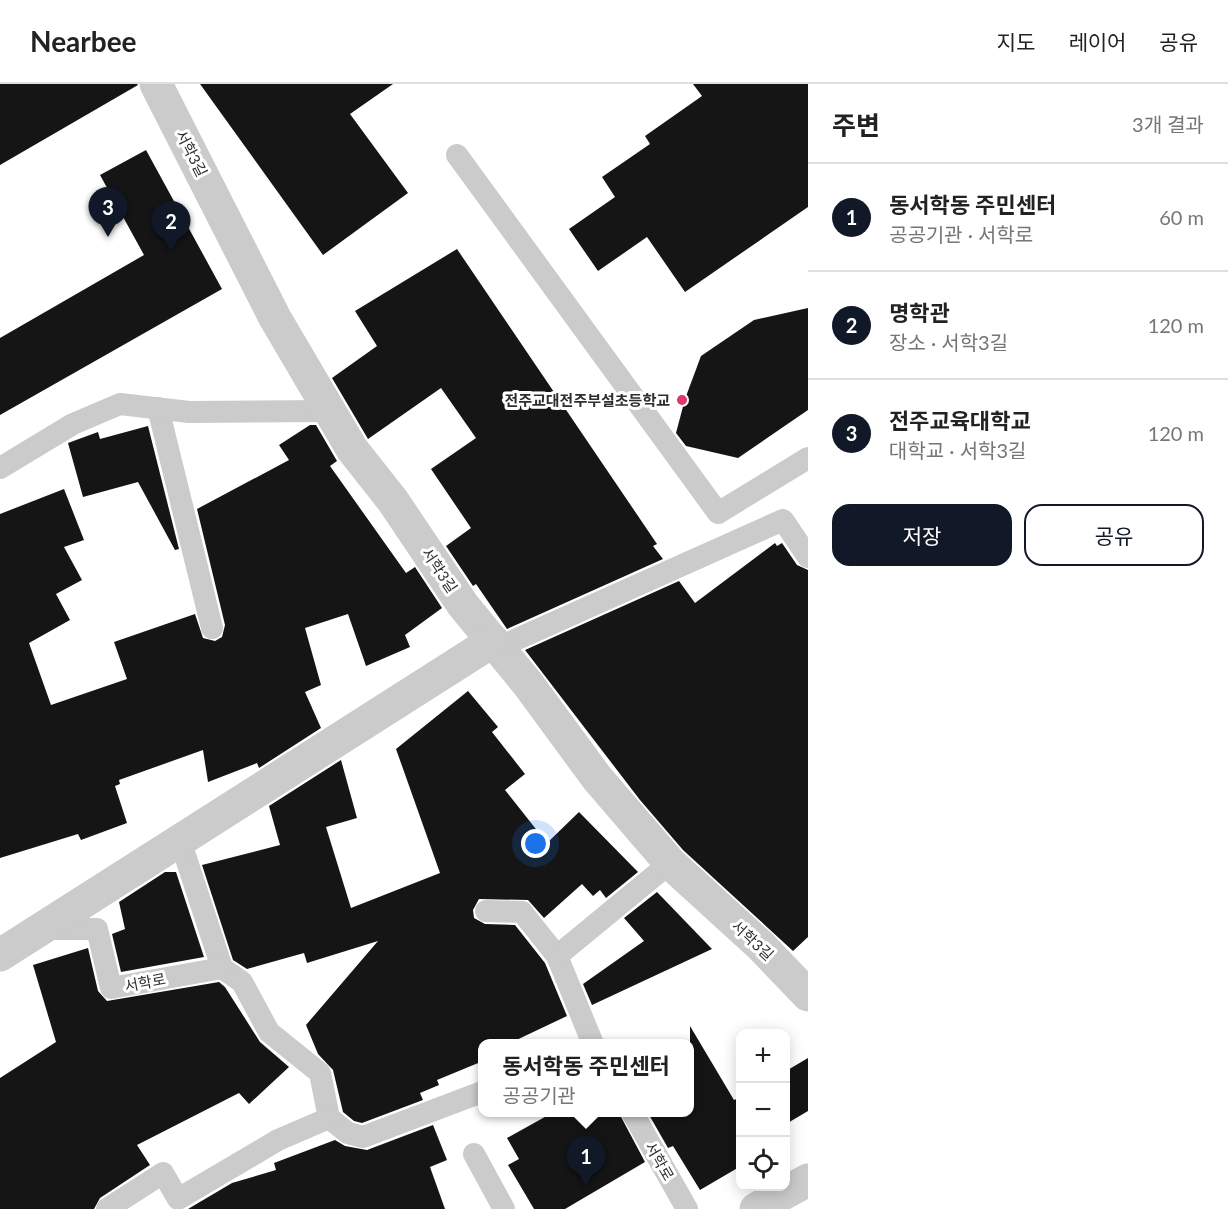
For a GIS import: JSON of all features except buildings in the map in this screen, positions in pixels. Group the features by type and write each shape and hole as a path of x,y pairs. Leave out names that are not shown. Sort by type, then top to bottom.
{"street":[{"name":"서학3길","path":"156,84 274,318 352,449 393,501 463,605 597,778 669,863 761,946 808,995"},
{"path":"0,955 180,840 495,645"},
{"path":"756,1209 808,1180"}],"lane":[{"path":"457,155 718,513 808,458"},
{"path":"0,468 74,424 120,404 189,412 330,411"},
{"path":"158,408 212,628"},
{"path":"495,645 783,520 808,557"},
{"path":"180,840 222,968 242,982 269,1032 320,1073 329,1118 348,1133 363,1137 478,1094"},
{"path":"557,956 669,863"},
{"path":"486,911 522,912 557,956 591,1039"},
{"name":"서학로","path":"41,929 97,930 111,988 222,968"},
{"name":"서학로","path":"634,1117 687,1209"},
{"path":"107,1209 163,1173 180,1204 278,1140 329,1118"},
{"path":"474,1154 504,1209"}],"place":[{"name":"전주교육대학교","path":"108,237"},
{"name":"명학관","path":"171,251"},
{"name":"전주교대전주부설초등학교","path":"682,400"},
{"name":"동서학동 주민센터","path":"586,1186"}]}
